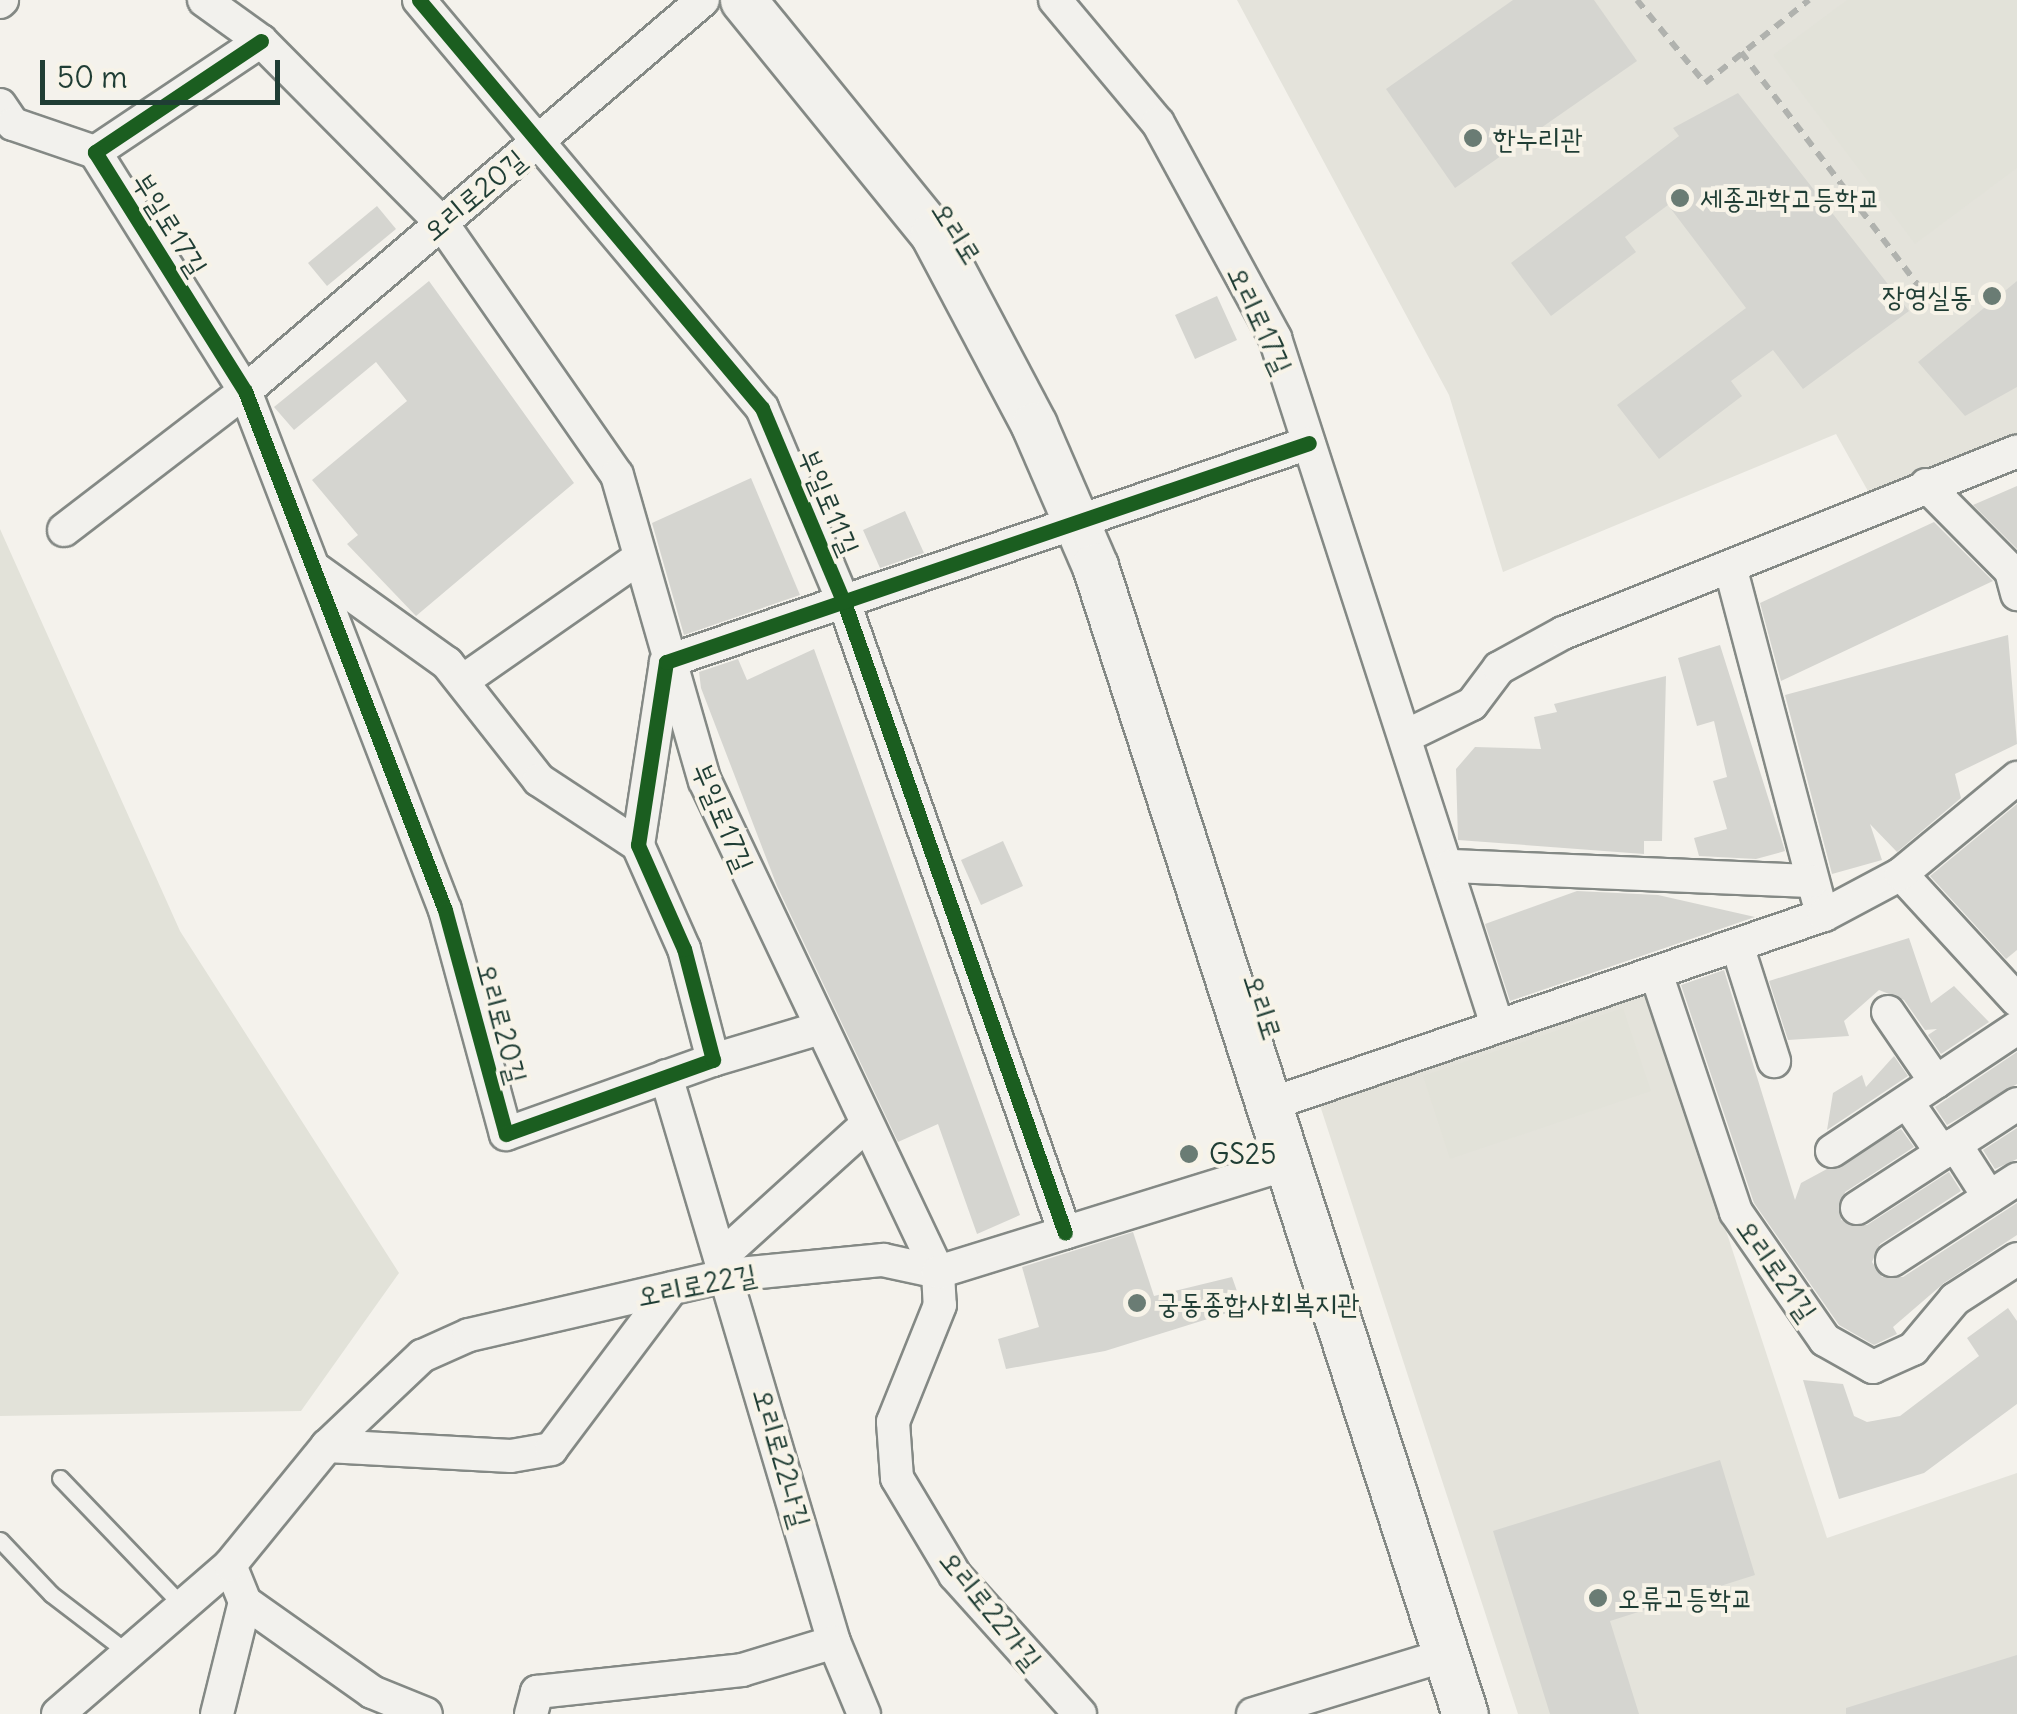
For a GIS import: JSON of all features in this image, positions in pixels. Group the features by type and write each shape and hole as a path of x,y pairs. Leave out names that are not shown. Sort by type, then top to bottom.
{"main road":[{"name":"오리로","path":"743,0 933,234 1078,526 1466,1714"}],"street":[{"name":"부일로17길","path":"204,0 261,41 441,222 618,474 666,662 706,782 817,1029 938,1272"},
{"name":"부일로11길","path":"419,0 762,408 845,606 1065,1233"},
{"name":"오리로20길","path":"64,530 246,390 703,0"},
{"name":"오리로17길","path":"1055,0 1158,123 1275,338 1450,866 1498,1025"},
{"path":"0,105 13,124 95,152 261,41"},
{"name":"부일로17길","path":"95,152 246,390"},
{"name":"오리로20길","path":"246,390 445,910 506,1134 666,1076 817,1029"},
{"path":"714,1060 684,949 638,844 666,662 845,606 1309,443"},
{"path":"1406,736 1472,704 1498,668 1563,634 1731,570 1926,485 2017,451"},
{"path":"1926,485 2011,571 2017,594"},
{"path":"464,680 639,558"},
{"path":"317,570 464,680 538,780 638,844"},
{"path":"1731,570 1824,915"},
{"path":"1268,1105 1824,915 1901,874 2017,778"},
{"path":"1450,866 1812,882"},
{"path":"1901,874 2017,1000"},
{"path":"1737,945 1774,1061"},
{"name":"오리로21길","path":"1656,972 1736,1212 1825,1340 1872,1367 1913,1348 1955,1299 2017,1259"},
{"path":"1888,1012 1936,1082"},
{"path":"1832,1151 2017,1028"},
{"name":"오리로22나길","path":"666,1076 726,1265 834,1642 864,1714"},
{"path":"1892,1260 2003,1188 1948,1149 1906,1102"},
{"path":"1857,1208 2017,1104"},
{"path":"726,1265 864,1127"},
{"name":"오리로22길","path":"58,1714 123,1649 230,1565 327,1446 422,1356 470,1334 672,1288 726,1265 883,1260 938,1272 1287,1164"},
{"name":"오리로22가길","path":"938,1272 940,1305 893,1422 897,1478 956,1576 1080,1714"},
{"path":"327,1446 511,1456 551,1448 672,1288"},
{"path":"230,1565 245,1602 372,1692 426,1714"},
{"path":"218,1714 245,1602"},
{"path":"531,1714 537,1692 742,1670 834,1642"},
{"path":"1253,1714 1446,1655"}],"lane":[{"path":"60,1478 179,1602"},
{"path":"0,1540 50,1594 123,1649"}],"path":[{"path":"1637,0 1706,83 1809,0"},
{"path":"1741,52 1928,298"}],"shaded area":[{"name":"세종과학고등학교","path":"1237,0 2017,0 2017,442 1873,500 1836,434 1503,572 1449,395"},
{"path":"1847,0 2017,0 2017,168 1915,244 1773,55"},
{"path":"0,529 180,931 399,1273 301,1411 0,1416"},
{"path":"1643,978 1827,1538 2017,1473 2017,1714 1518,1714 1315,1090"},
{"path":"1623,1008 1651,1091 1450,1159 1423,1076"}],"building":[{"name":"한누리관","path":"1513,0 1594,0 1637,61 1455,188 1386,89"},
{"path":"1738,93 1909,311 1803,389 1773,350 1731,381 1742,396 1659,459 1617,405 1746,308 1668,205 1625,237 1636,252 1551,316 1511,263 1679,136 1673,128"},
{"path":"377,206 396,229 327,286 308,263"},
{"path":"429,281 574,483 416,616 347,544 358,535 312,480 407,401 376,362 294,430 274,407"},
{"name":"장영실동","path":"2017,281 2017,387 1965,416 1918,362"},
{"path":"1217,296 1237,340 1195,359 1175,315"},
{"path":"751,478 800,595 684,635 652,523"},
{"path":"2017,486 2017,549 1973,505"},
{"path":"905,511 924,553 880,568 863,530"},
{"path":"1934,522 1993,581 1781,681 1760,603"},
{"path":"2008,635 2017,744 1955,774 1961,798 1897,852 1870,824 1882,860 1832,874 1785,695"},
{"path":"1720,645 1785,851 1756,859 1699,856 1694,838 1727,829 1713,781 1727,777 1714,721 1697,726 1678,658"},
{"path":"814,649 1020,1215 977,1234 938,1124 898,1142 777,886 701,688 699,672 738,659 747,680"},
{"path":"1666,676 1662,841 1644,841 1644,854 1458,840 1456,769 1475,747 1541,749 1534,717 1557,712 1554,704"},
{"path":"2017,804 2017,950 2006,959 1930,876"},
{"path":"1003,841 1023,886 981,905 961,860"},
{"path":"1577,891 1658,895 1755,917 1510,1001 1485,924"},
{"path":"1909,938 1931,1003 1954,986 1989,1022 1941,1054 1928,1035 1937,1029 1925,1030 1904,1000 1879,990 1844,1021 1849,1036 1788,1040 1769,981"},
{"path":"1724,970 1795,1200 1801,1183 1901,1129 1914,1147 1845,1192 1841,1220 1867,1225 1949,1172 1961,1191 1880,1244 1872,1262 1882,1277 1903,1277 2017,1203 2017,1235 1944,1283 1893,1327 1897,1334 1874,1345 1839,1325 1754,1203 1681,985"},
{"path":"2017,1052 2017,1084 1947,1125 1935,1107"},
{"path":"1894,1056 1908,1076 1827,1130 1833,1093 1862,1075 1866,1087"},
{"path":"2017,1128 2017,1159 1995,1169 1983,1150"},
{"name":"궁동종합사회복지관","path":"1133,1232 1154,1296 1232,1277 1243,1308 1105,1351 1006,1369 998,1339 1039,1327 1022,1267"},
{"path":"2008,1308 2017,1321 2017,1404 1924,1473 1839,1499 1803,1380 1843,1384 1854,1416 1867,1422 1900,1416 1979,1356 1967,1338"},
{"name":"오류고등학교","path":"1720,1460 1755,1575 1610,1621 1639,1714 1550,1714 1493,1531"},
{"path":"2017,1655 2017,1714 1846,1714 1846,1708"}],"cycle path":[{"path":"419,0 762,408 845,605 1065,1233"},
{"path":"261,41 95,152 245,391 445,910 506,1134 713,1060 684,949 638,845 666,662 1309,443"}],"place":[{"name":"한누리관","path":"1473,138"},
{"name":"세종과학고등학교","path":"1680,198"},
{"name":"장영실동","path":"1992,296"},
{"name":"GS25","path":"1189,1154"},
{"name":"궁동종합사회복지관","path":"1137,1303"},
{"name":"오류고등학교","path":"1598,1598"}]}
